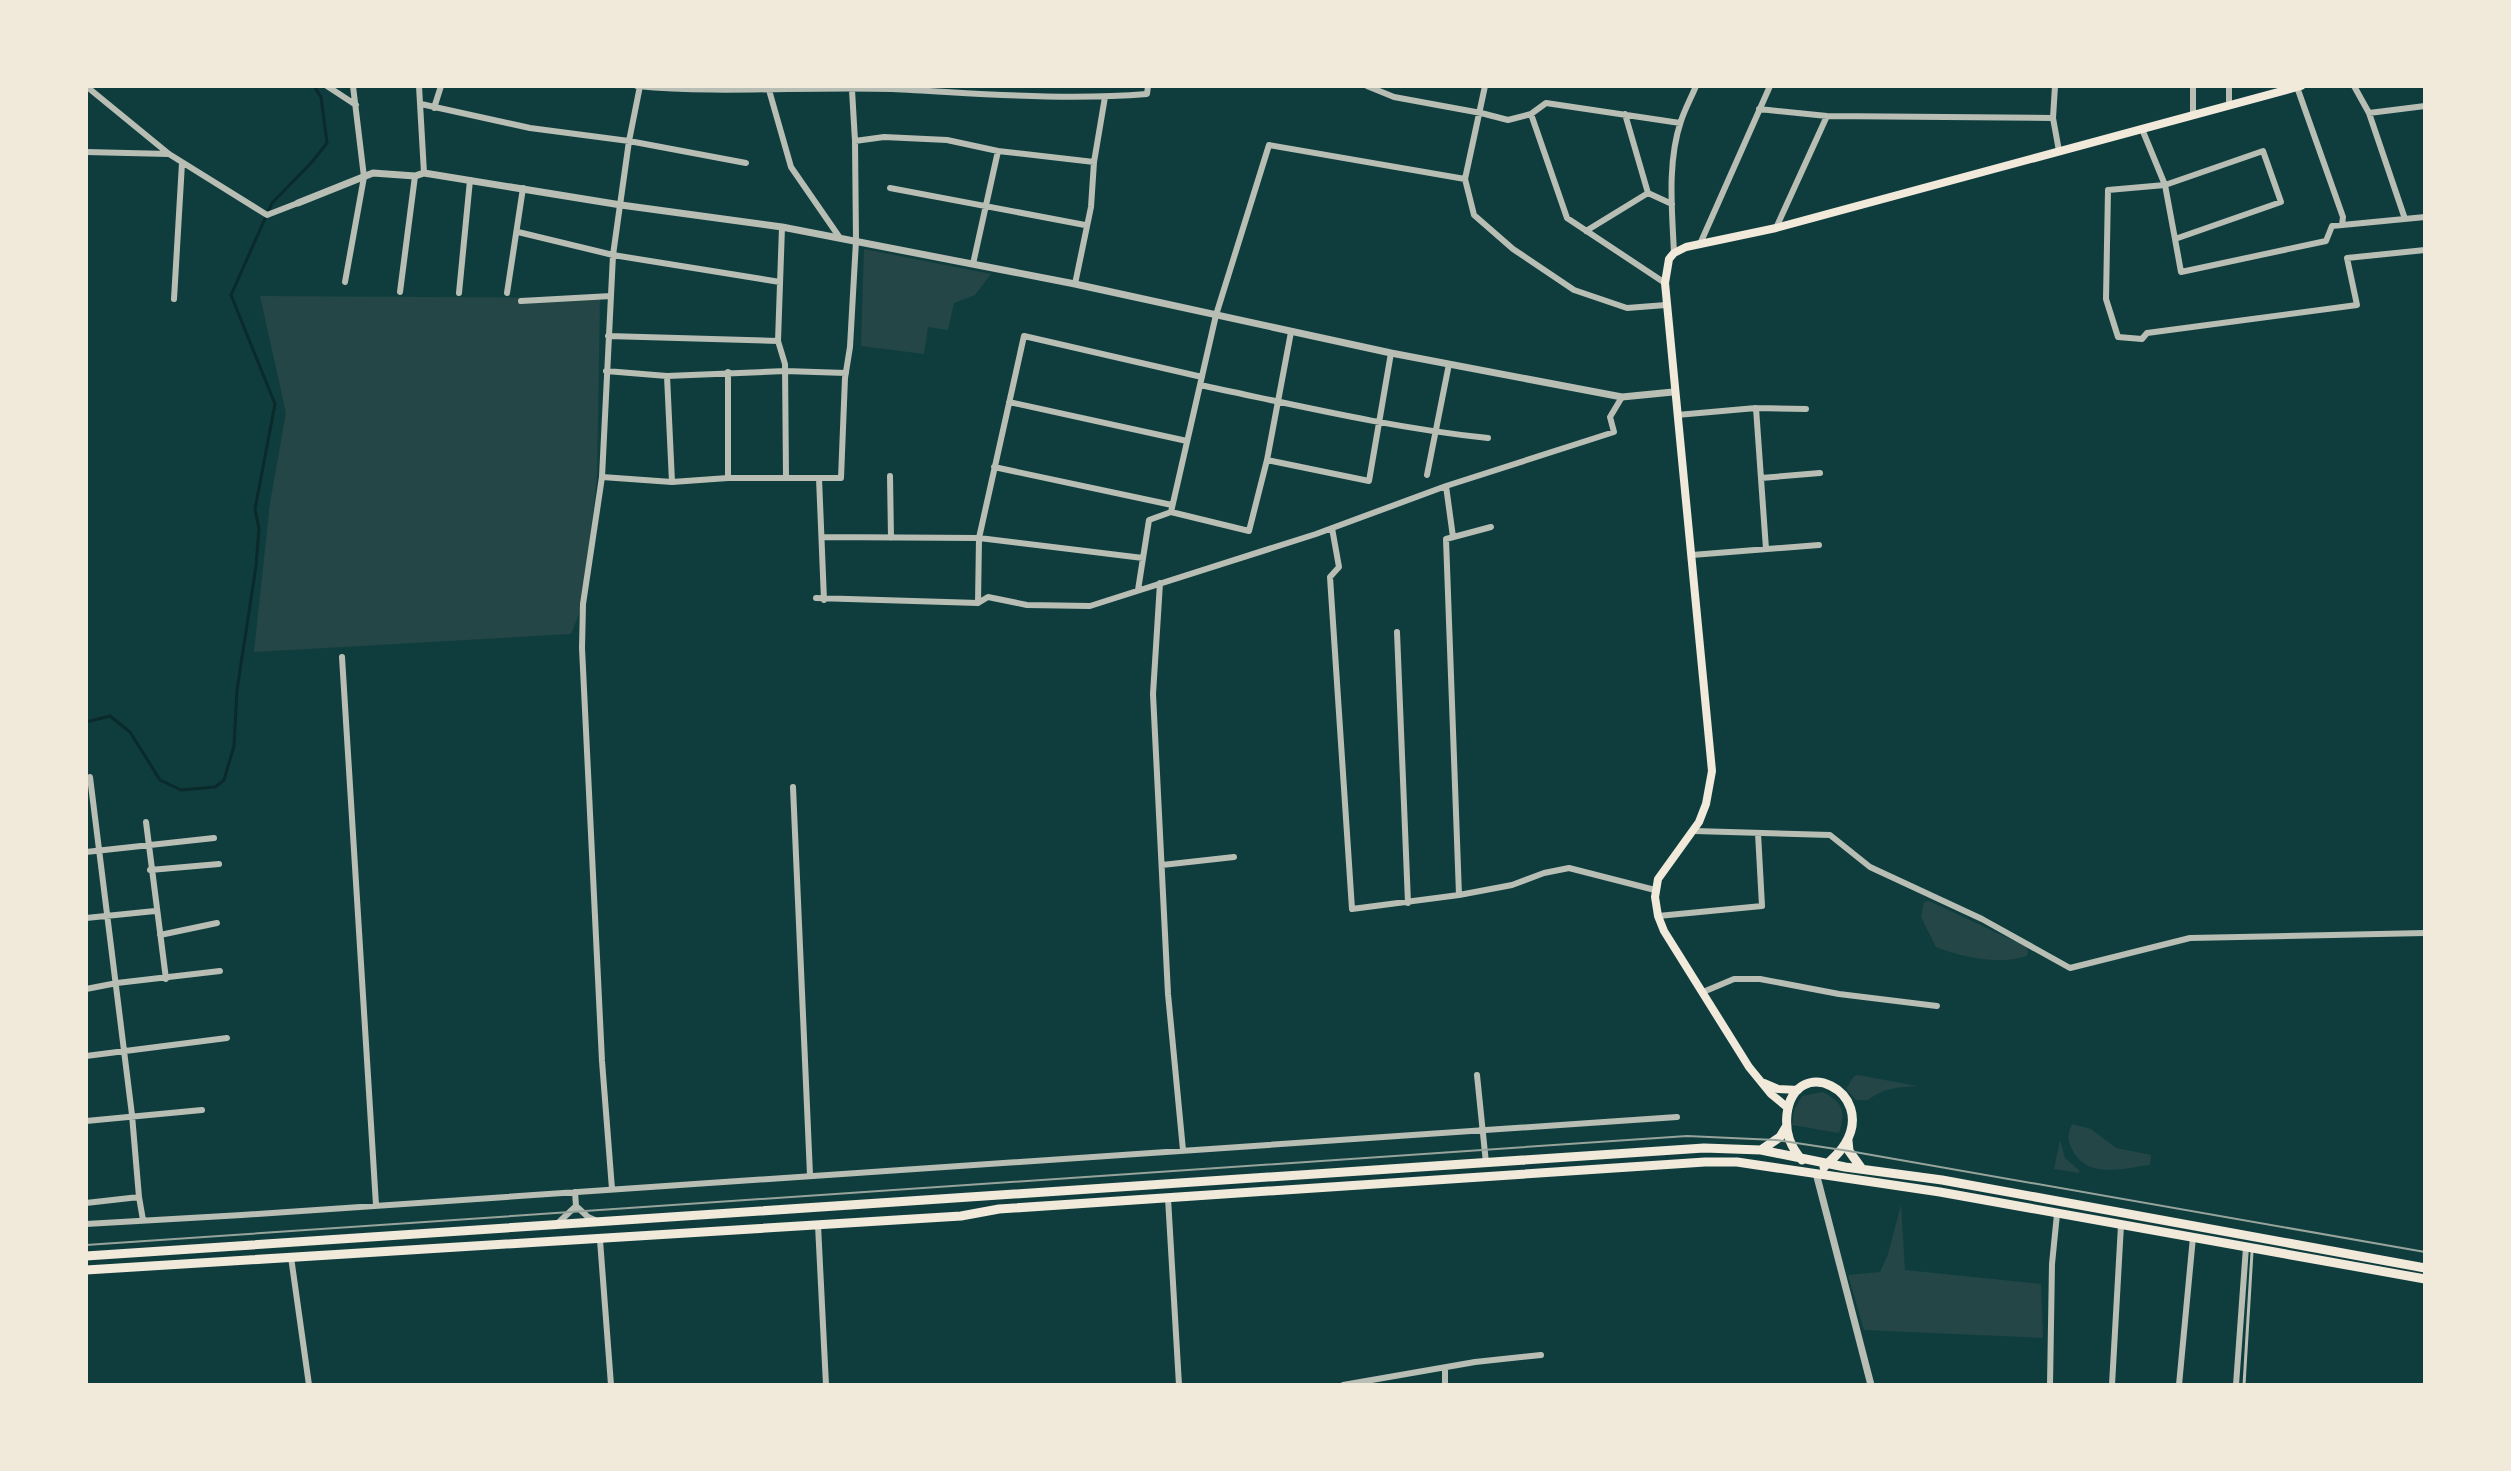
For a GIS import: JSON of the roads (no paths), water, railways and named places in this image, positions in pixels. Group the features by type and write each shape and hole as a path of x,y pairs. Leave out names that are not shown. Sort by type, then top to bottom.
{"main road":[{"path":"1788,1108 1760,1081 1664,931 1658,916 1655,890 1661,872 1694,831 1706,804 1712,762 1673,392 1666,267 1674,253 1700,244 1776,228 2299,86"},
{"path":"1760,1081 1778,1089 1798,1090"},
{"path":"1761,1150 1780,1137 1786,1127 1788,1108 1798,1090 1821,1082 1834,1086 1849,1103 1852,1115 1849,1151 1862,1169"},
{"path":"1786,1127 1800,1158 1814,1173"},
{"path":"1814,1173 1841,1150 1848,1138"},
{"path":"86,1256 1486,1163 1648,1149 1715,1148 1761,1150 1827,1164 1942,1180 2425,1268"},
{"path":"86,1270 600,1240 1705,1162 1760,1164 2425,1279"}],"street":[{"path":"86,86 169,154 267,215 373,173 415,176 424,173 782,227 1075,284 1391,353 1622,397 1673,392"},
{"path":"327,86 356,105"},
{"path":"345,282 364,177 353,86"},
{"path":"419,86 424,173"},
{"path":"434,108 441,86"},
{"path":"612,1189 602,1061 582,648 583,604 602,477 613,255 639,86 890,88 1010,97 1105,97 1147,94 1148,86"},
{"path":"1010,86 1010,97"},
{"path":"1367,86 1394,97 1508,120 1531,114 1546,103 1680,123"},
{"path":"1485,86 1465,179 1474,215 1513,249 1574,290 1627,308 1666,305"},
{"path":"1674,253 1674,162 1680,123 1696,86"},
{"path":"1700,244 1770,86"},
{"path":"2055,86 2053,118 2059,151"},
{"path":"2193,86 2193,115"},
{"path":"2229,86 2229,105"},
{"path":"2299,86 2343,217 2342,225"},
{"path":"2354,86 2369,113 2405,219"},
{"path":"769,88 791,167 840,238"},
{"path":"602,477 672,482 728,478 841,478 856,241 852,90"},
{"path":"1075,284 1091,207 1094,162 1105,97"},
{"path":"421,104 530,128 629,141 746,163"},
{"path":"2369,113 2425,106"},
{"path":"1759,109 1827,116 2053,118"},
{"path":"1531,114 1567,218 1665,283"},
{"path":"1625,114 1648,193 1672,204"},
{"path":"1776,228 1827,116"},
{"path":"2142,129 2165,185 2181,272 2326,241 2332,226 2425,217"},
{"path":"855,141 884,137 947,140 998,151 1094,162"},
{"path":"1138,590 1149,520 1172,508 1216,315 1269,145 1465,179"},
{"path":"973,264 998,151"},
{"path":"2175,239 2281,202 2263,151 2165,185 2108,190 2106,299 2118,337 2142,339 2147,333 2357,305 2347,258 2425,250"},
{"path":"86,152 169,154"},
{"path":"174,299 182,163"},
{"path":"400,292 415,176"},
{"path":"459,293 470,180"},
{"path":"507,293 523,188"},
{"path":"890,188 1085,225"},
{"path":"1586,231 1648,193"},
{"path":"782,227 778,341 785,371 786,478"},
{"path":"518,232 613,255 780,282"},
{"path":"521,301 611,296"},
{"path":"994,467 1172,508 1249,531 1267,460 1291,332"},
{"path":"608,336 778,341"},
{"path":"978,603 979,538 1024,336 1278,401 1435,433 1488,438"},
{"path":"1267,460 1369,481 1391,353"},
{"path":"1427,475 1449,364"},
{"path":"606,371 667,376 785,371 846,373"},
{"path":"728,372 728,478"},
{"path":"667,376 672,482"},
{"path":"819,478 822,537 820,599 978,603 988,597 1027,605 1090,606 1614,432 1610,417 1622,397"},
{"path":"1009,402 1187,441"},
{"path":"1756,408 1766,549"},
{"path":"1677,415 1756,408 1806,409"},
{"path":"1761,478 1820,473"},
{"path":"890,476 891,538"},
{"path":"1446,486 1453,537"},
{"path":"1459,895 1446,539 1491,527"},
{"path":"1332,528 1339,567 1330,577 1350,907 1356,910 1459,895 1512,885 1569,868 1655,890"},
{"path":"822,537 979,538 1143,558"},
{"path":"1692,555 1819,545"},
{"path":"1160,583 1153,694 1168,994 1183,1150"},
{"path":"1397,632 1408,903"},
{"path":"342,657 376,1205"},
{"path":"90,777 109,915 143,1220"},
{"path":"793,787 810,1175"},
{"path":"86,809 95,808"},
{"path":"146,822 166,979"},
{"path":"1694,831 1830,835 1870,867 1982,919 2070,968 2190,938 2425,933"},
{"path":"1658,916 1762,906 1758,833"},
{"path":"86,852 214,838"},
{"path":"1162,865 1234,857"},
{"path":"150,870 219,864"},
{"path":"86,918 155,911"},
{"path":"160,935 217,923"},
{"path":"86,989 220,971"},
{"path":"1703,992 1734,979 1760,979 1839,994 1937,1006"},
{"path":"86,1056 227,1038"},
{"path":"1477,1075 1486,1163"},
{"path":"86,1121 202,1110"},
{"path":"86,1224 1677,1117"},
{"path":"1814,1173 1871,1385"},
{"path":"575,1192 576,1206 588,1217 600,1222"},
{"path":"86,1203 139,1197"},
{"path":"1168,1198 1179,1385"},
{"path":"557,1224 576,1206"},
{"path":"2050,1385 2052,1264 2057,1214"},
{"path":"818,1225 826,1385"},
{"path":"2112,1385 2121,1225"},
{"path":"2179,1385 2193,1237"},
{"path":"600,1240 611,1385"},
{"path":"2236,1385 2249,1247"},
{"path":"291,1257 309,1385"},
{"path":"1343,1385 1541,1355"},
{"path":"1445,1368 1445,1385"}],"lane":[{"path":"2244,1385 2249,1247"}],"waterway":[{"path":"86,722 110,716 130,732 160,780 181,790 215,787 224,780 234,746 237,690 256,566 259,529 255,509 275,404 231,295 272,203 327,143 321,97 314,86"}],"tram line":[{"path":"86,1245 1687,1136 1776,1140 1849,1151 2425,1252"}]}
